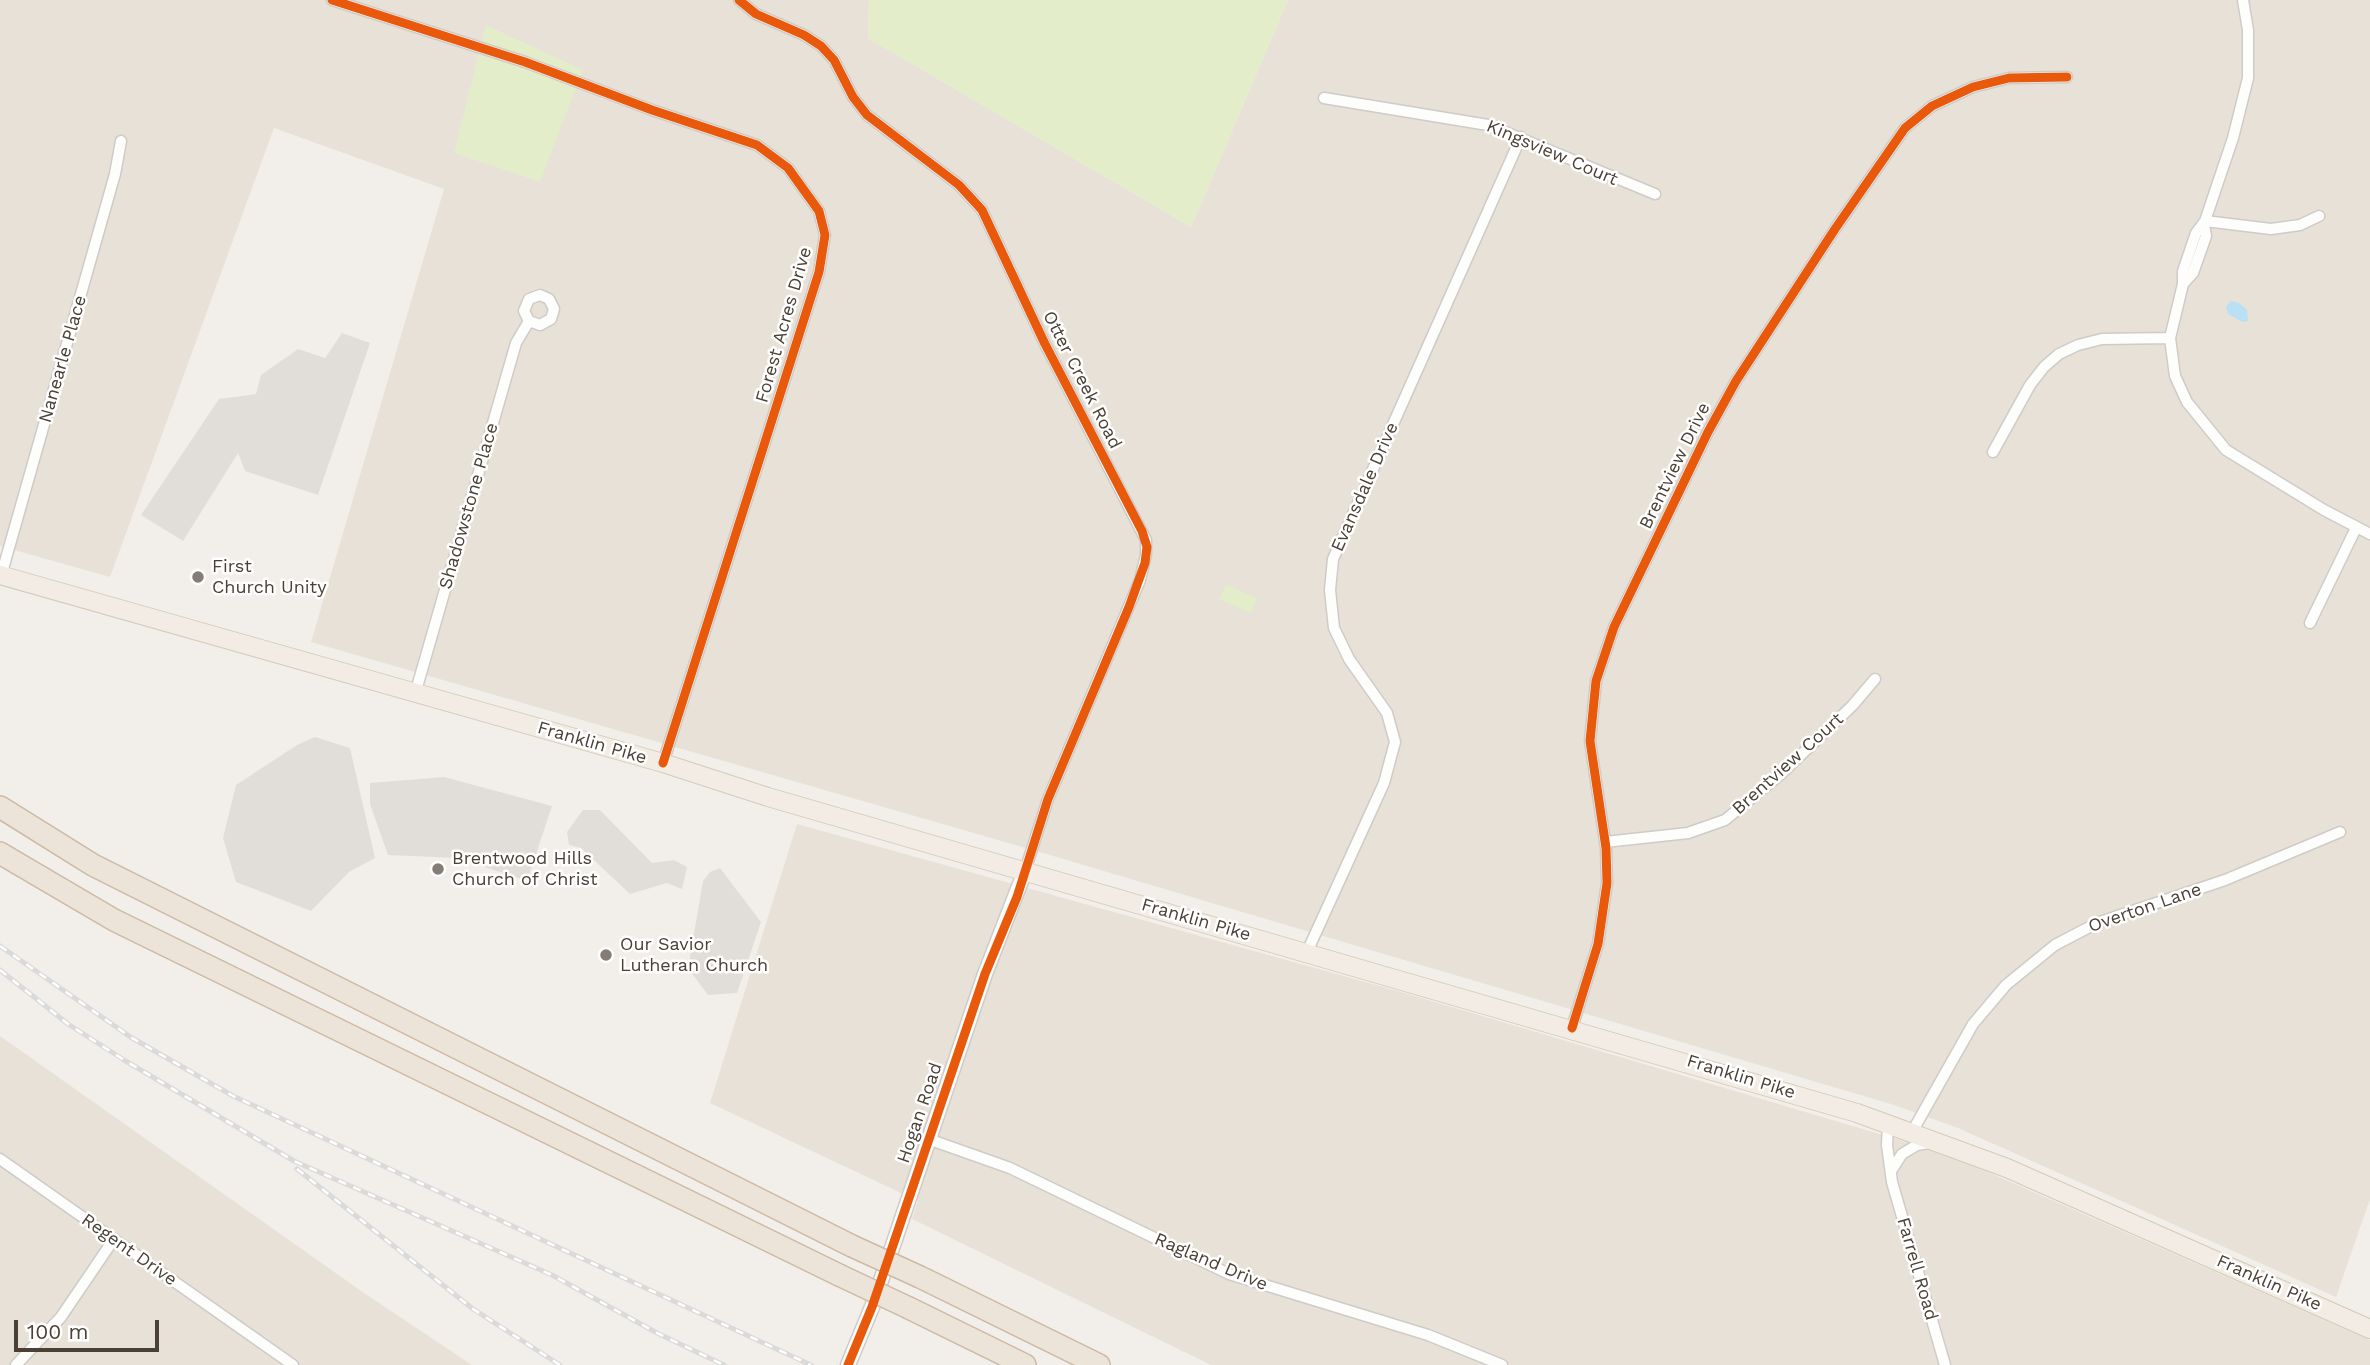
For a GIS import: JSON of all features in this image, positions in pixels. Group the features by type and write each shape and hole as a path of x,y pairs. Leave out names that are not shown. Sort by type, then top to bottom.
{"highway":[{"path":"0,807 93,865 852,1246 1099,1365"},
{"path":"0,853 68,895 146,936 1026,1365"}],"main road":[{"name":"Franklin Pike","path":"0,576 663,763 768,797 1572,1028 1888,1124 1944,1143 2068,1194 2370,1329"}],"street":[{"name":"Forest Acres Drive","path":"332,0 525,62 652,110 757,145 788,168 819,211 825,234 819,272 663,763"},
{"name":"Otter Creek Road","path":"739,0 757,14 804,35 821,46 834,60 853,97 867,115 959,185 982,210 1045,344 1146,540 1146,555 1140,580 1048,799 1025,871"},
{"path":"2243,0 2248,30 2248,78 2233,138 2205,223 2206,236 2193,273 2183,284 2170,338 2180,388 2197,417 2220,445 2259,472 2370,534"},
{"name":"Brentview Drive","path":"1572,1028 1601,928 1607,883 1605,842 1590,741 1597,674 1629,594 1729,393 1861,189 1909,124 1938,103 1982,84 2009,78 2067,77"},
{"name":"Kingsview Court","path":"1324,97 1475,122 1521,138 1655,194"},
{"name":"Evansdale Drive","path":"1307,952 1384,783 1395,742 1387,713 1349,659 1334,628 1330,590 1333,559 1521,138"},
{"name":"Nanearle Place","path":"0,576 115,174 121,141"},
{"path":"2205,223 2272,229 2300,225 2319,216"},
{"name":"Shadowstone Place","path":"415,694 516,344 529,321"},
{"path":"1993,452 2029,385 2059,354 2078,345 2102,339 2170,338"},
{"path":"2310,623 2356,527"},
{"name":"Brentview Court","path":"1605,842 1688,833 1725,820 1772,783 1852,706 1875,678"},
{"name":"Overton Lane","path":"1912,1132 1973,1024 2006,985 2055,945 2096,923 2225,880 2340,832"},
{"name":"Hogan Road","path":"848,1365 875,1297 985,974 1025,871"},
{"name":"Farrell Road","path":"1888,1124 1891,1173 1945,1365"},
{"name":"Ragland Drive","path":"928,1139 1010,1168 1229,1274 1428,1335 1502,1365"},
{"path":"1891,1173 1898,1158 1913,1146 1944,1143"},
{"name":"Regent Drive","path":"0,1159 293,1365"},
{"path":"16,1365 61,1317 114,1239"}],"shaded area":[{"path":"0,0 869,0 868,38 1191,227 1288,0 2370,0 2370,1199 2336,1297 1958,1128 1894,1105 1043,853 311,642 444,189 274,128 110,577 0,546"},
{"path":"342,333 370,343 318,495 245,471 238,453 183,541 141,515 219,399 256,394 261,375 298,349 325,358"},
{"path":"315,737 350,748 375,858 349,872 311,911 236,882 223,838 236,785 297,745"},
{"path":"444,777 552,806 527,881 458,858 388,855 370,804 370,783"},
{"path":"583,810 600,810 652,863 674,860 687,867 682,889 667,883 630,894 581,848 569,845 567,832"},
{"path":"797,824 1398,991 1947,1154 2370,1340 2370,1365 1211,1365 912,1219 918,1201 710,1103"},
{"path":"720,868 761,922 737,993 708,995 688,968 703,881 710,872"},
{"path":"0,1036 364,1293 472,1365 0,1365"}],"green space":[{"path":"869,0 1288,0 1191,227 868,38"},
{"path":"486,25 583,70 540,182 454,153"},
{"path":"1226,584 1257,599 1251,613 1219,599"}],"water":[{"path":"2231,301 2239,303 2247,310 2248,321 2243,322 2228,314 2226,307"}],"railway":[{"path":"0,946 132,1038 233,1096 811,1365"},
{"path":"0,970 68,1024 294,1161 552,1275 657,1333 724,1365"},
{"path":"297,1169 473,1309 560,1365"}],"cycle path":[{"path":"332,0 525,62 652,110 757,145 788,168 819,211 825,235 819,272 663,763"},
{"path":"739,0 756,14 804,35 821,46 834,60 853,97 867,115 959,185 982,210 1045,344 1142,531 1147,547 1145,563 1129,607 1048,799 1017,897 985,974 872,1307 848,1365"},
{"path":"1572,1028 1598,944 1607,883 1606,848 1590,741 1596,681 1614,627 1708,432 1736,381 1835,229 1905,128 1932,106 1973,87 2009,78 2067,77"}],"place":[{"name":"First Church Unity","path":"198,577"},
{"name":"Brentwood Hills Church of Christ","path":"438,869"},
{"name":"Our Savior Lutheran Church","path":"606,955"}]}
